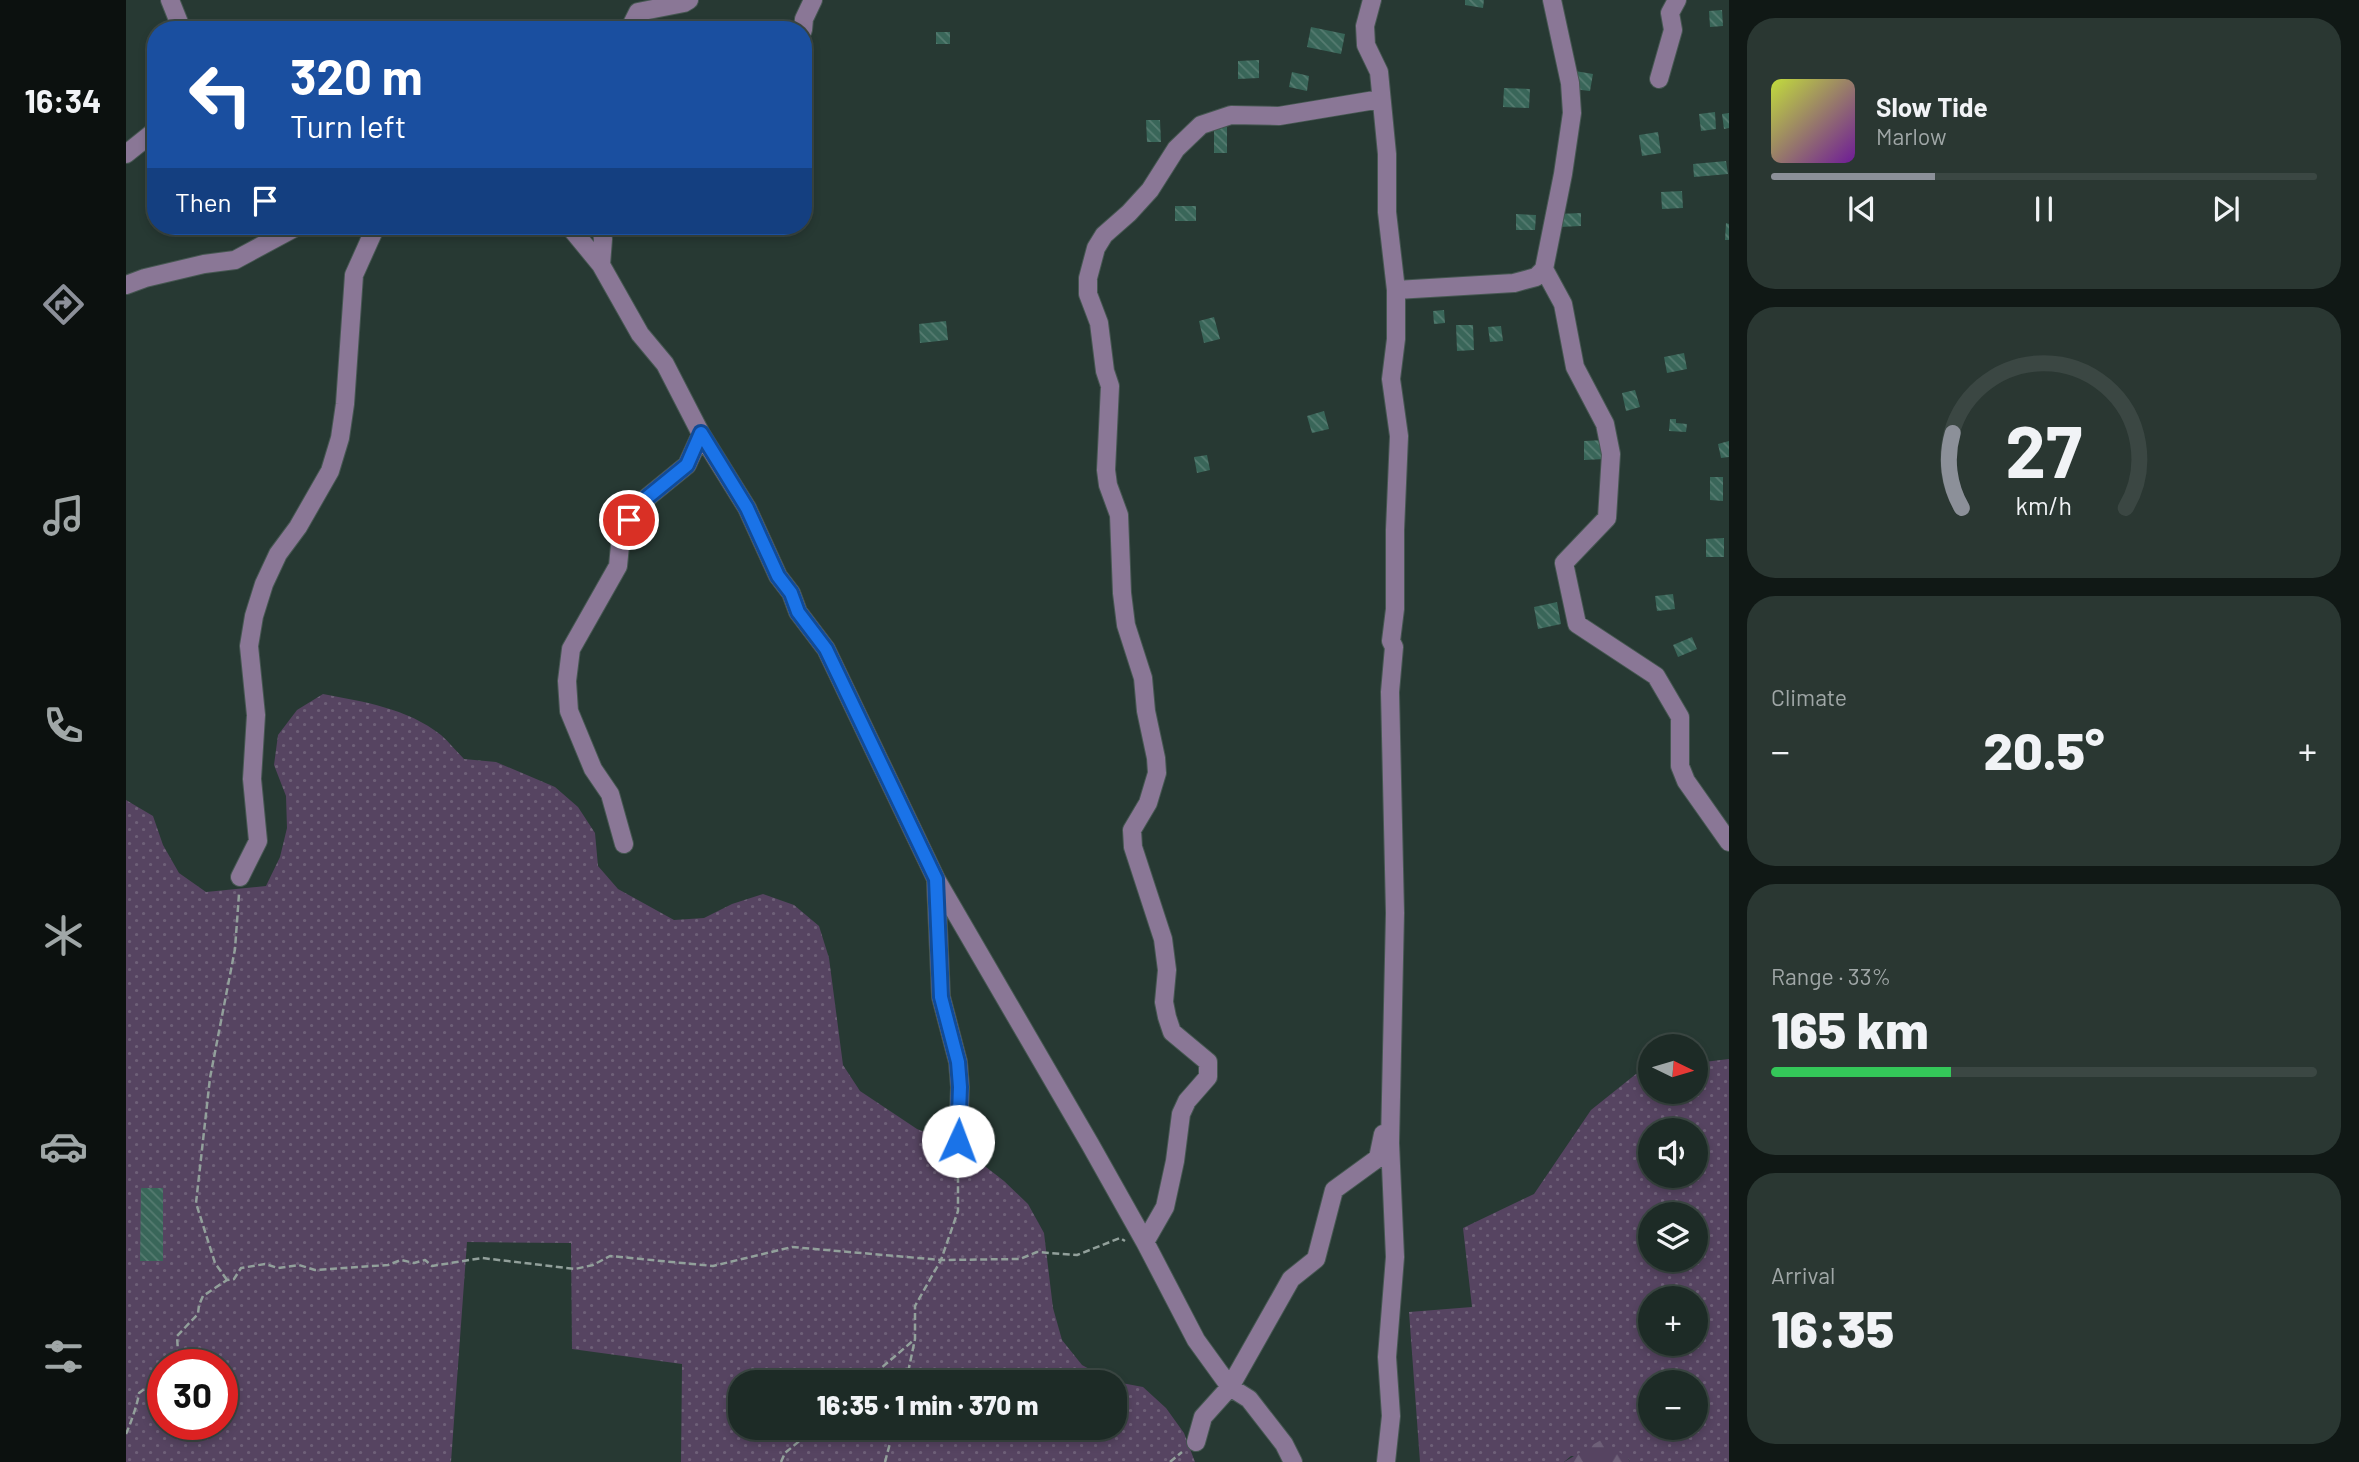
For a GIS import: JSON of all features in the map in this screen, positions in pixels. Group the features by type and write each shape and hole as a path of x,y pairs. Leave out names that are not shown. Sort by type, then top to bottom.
{"street":[{"path":"170,0 178,21"},
{"path":"634,21 638,12 689,0"},
{"path":"804,21 813,0"},
{"path":"1372,0 1365,26 1366,45 1379,72 1387,153 1387,212 1396,290 1391,379 1399,436 1395,609 1391,641 1394,647 1390,692 1395,913 1390,1126 1395,1257 1387,1357 1391,1416 1386,1462"},
{"path":"1396,290 1514,283 1536,277 1544,269 1570,139 1572,113 1570,83 1552,0"},
{"path":"1659,79 1673,30 1670,13 1677,0"},
{"path":"1145,1242 1165,1207 1181,1115 1187,1101 1208,1077 1208,1062 1172,1032 1164,1002 1167,971 1163,939 1133,847 1132,830 1148,803 1157,773 1156,758 1146,711 1143,678 1126,625 1119,515 1108,485 1106,470 1110,386 1105,371 1099,323 1088,294 1089,271 1096,248 1104,235 1150,190 1176,149 1201,125 1231,115 1279,116 1381,99"},
{"path":"126,154 147,137"},
{"path":"126,285 204,264 234,260 281,235"},
{"path":"240,877 258,841 251,779 256,715 249,646 254,616 264,584 278,554 298,527 330,471 340,438 345,404 354,275 372,235"},
{"path":"576,235 601,265 640,334 665,364 701,433 747,508 778,576 791,593 798,612 826,649 936,879 1145,1242 1196,1340 1230,1387 1249,1399 1284,1444 1293,1462"},
{"path":"601,265 602,235"},
{"path":"1544,269 1563,304 1575,367 1605,424 1611,454 1607,518 1564,563 1577,624 1656,676 1680,717 1680,766 1683,773 1729,842"},
{"path":"624,844 610,794 593,769 569,711 567,681 571,649 618,566 621,535 638,505 687,465 701,433"},
{"path":"936,879 941,997 958,1062 958,1141"},
{"path":"1196,1442 1203,1417 1230,1387 1291,1279 1316,1259 1334,1190 1378,1158 1384,1132 1390,1126"}],"path":[{"path":"227,1280 215,1263 196,1203 210,1078 235,949 240,877"},
{"path":"909,1370 915,1339 915,1306 941,1260 958,1211 958,1141"},
{"path":"177,1349 177,1336 198,1314 203,1296 233,1279 241,1268 265,1264 278,1268 299,1265 315,1270 388,1265 401,1260 414,1263 425,1260 432,1266 482,1258 575,1269 593,1265 610,1256 713,1266 792,1247 941,1260 1020,1259 1037,1252 1077,1255 1120,1238 1128,1243 1145,1242"},
{"path":"878,1370 915,1339"},
{"path":"126,1434 139,1394 147,1388"},
{"path":"781,1462 785,1453 801,1440"},
{"path":"885,1462 891,1440"}],"green space":[{"path":"323,694 385,707 428,726 464,759 496,762 555,787 578,807 595,833 598,866 618,889 674,920 704,918 732,904 763,894 794,905 819,926 829,958 843,1065 860,1091 917,1129 948,1141 977,1160 1028,1204 1044,1233 1053,1308 1062,1340 1082,1365 1091,1370 728,1370 728,1440 1127,1440 1127,1384 1143,1387 1166,1408 1184,1433 1195,1462 681,1462 682,1364 572,1349 571,1243 467,1242 451,1462 126,1462 126,800 153,816 163,845 179,873 206,892 266,886 280,857 287,828 286,796 274,765 278,735 297,710"},
{"path":"1729,1059 1729,1462 1630,1462 1628,1458 1571,1456 1564,1462 1420,1462 1409,1312 1472,1307 1463,1228 1534,1194 1591,1110 1636,1074 1638,1104 1708,1104 1708,1062"},
{"path":"1601,1440 1630,1462 1564,1462"}],"building":[{"path":"1465,0 1484,0 1483,8 1465,5"},
{"path":"1722,10 1723,26 1710,27 1709,11"},
{"path":"1311,27 1345,34 1341,54 1307,47"},
{"path":"936,32 950,32 950,44 936,44"},
{"path":"1259,60 1259,78 1238,79 1238,61"},
{"path":"1575,71 1593,74 1590,91 1573,89"},
{"path":"1292,72 1309,76 1307,91 1289,87"},
{"path":"1504,88 1530,89 1529,108 1503,107"},
{"path":"1715,112 1716,129 1701,131 1699,114"},
{"path":"1729,113 1729,128 1724,129 1722,114"},
{"path":"1146,120 1160,120 1161,142 1147,142"},
{"path":"1214,127 1227,127 1227,153 1214,153"},
{"path":"1658,132 1661,153 1642,156 1639,135"},
{"path":"1726,161 1728,174 1694,177 1693,164"},
{"path":"1682,191 1683,208 1662,209 1661,192"},
{"path":"1175,206 1196,206 1196,221 1175,221"},
{"path":"1581,213 1581,226 1559,227 1558,214"},
{"path":"1516,214 1536,215 1535,230 1516,230"},
{"path":"1726,223 1729,224 1729,240 1725,240"},
{"path":"1444,310 1445,323 1434,324 1433,311"},
{"path":"1214,317 1220,339 1204,343 1199,321"},
{"path":"946,321 948,340 920,343 919,324"},
{"path":"1456,325 1473,325 1474,350 1457,351"},
{"path":"1501,326 1503,341 1490,342 1488,327"},
{"path":"1684,353 1687,369 1667,373 1664,357"},
{"path":"1635,390 1640,407 1626,411 1622,393"},
{"path":"1324,411 1329,429 1312,433 1307,416"},
{"path":"1670,419 1676,419 1676,423 1687,424 1686,432 1669,431"},
{"path":"1604,440 1605,459 1584,460 1584,441"},
{"path":"1729,441 1729,457 1721,458 1718,444"},
{"path":"1207,455 1210,470 1197,473 1194,457"},
{"path":"1710,477 1723,477 1723,501 1710,500"},
{"path":"1724,538 1724,557 1706,557 1706,539"},
{"path":"1673,594 1675,609 1657,611 1655,596"},
{"path":"1557,602 1561,624 1538,629 1534,607"},
{"path":"1692,637 1697,649 1678,657 1673,645"},
{"path":"141,1188 163,1188 163,1261 140,1261"}],"route":[{"path":"629,520 638,505 687,465 701,433 747,508 778,576 791,593 798,612 826,649 936,879 941,997 958,1062 958,1141"}]}
